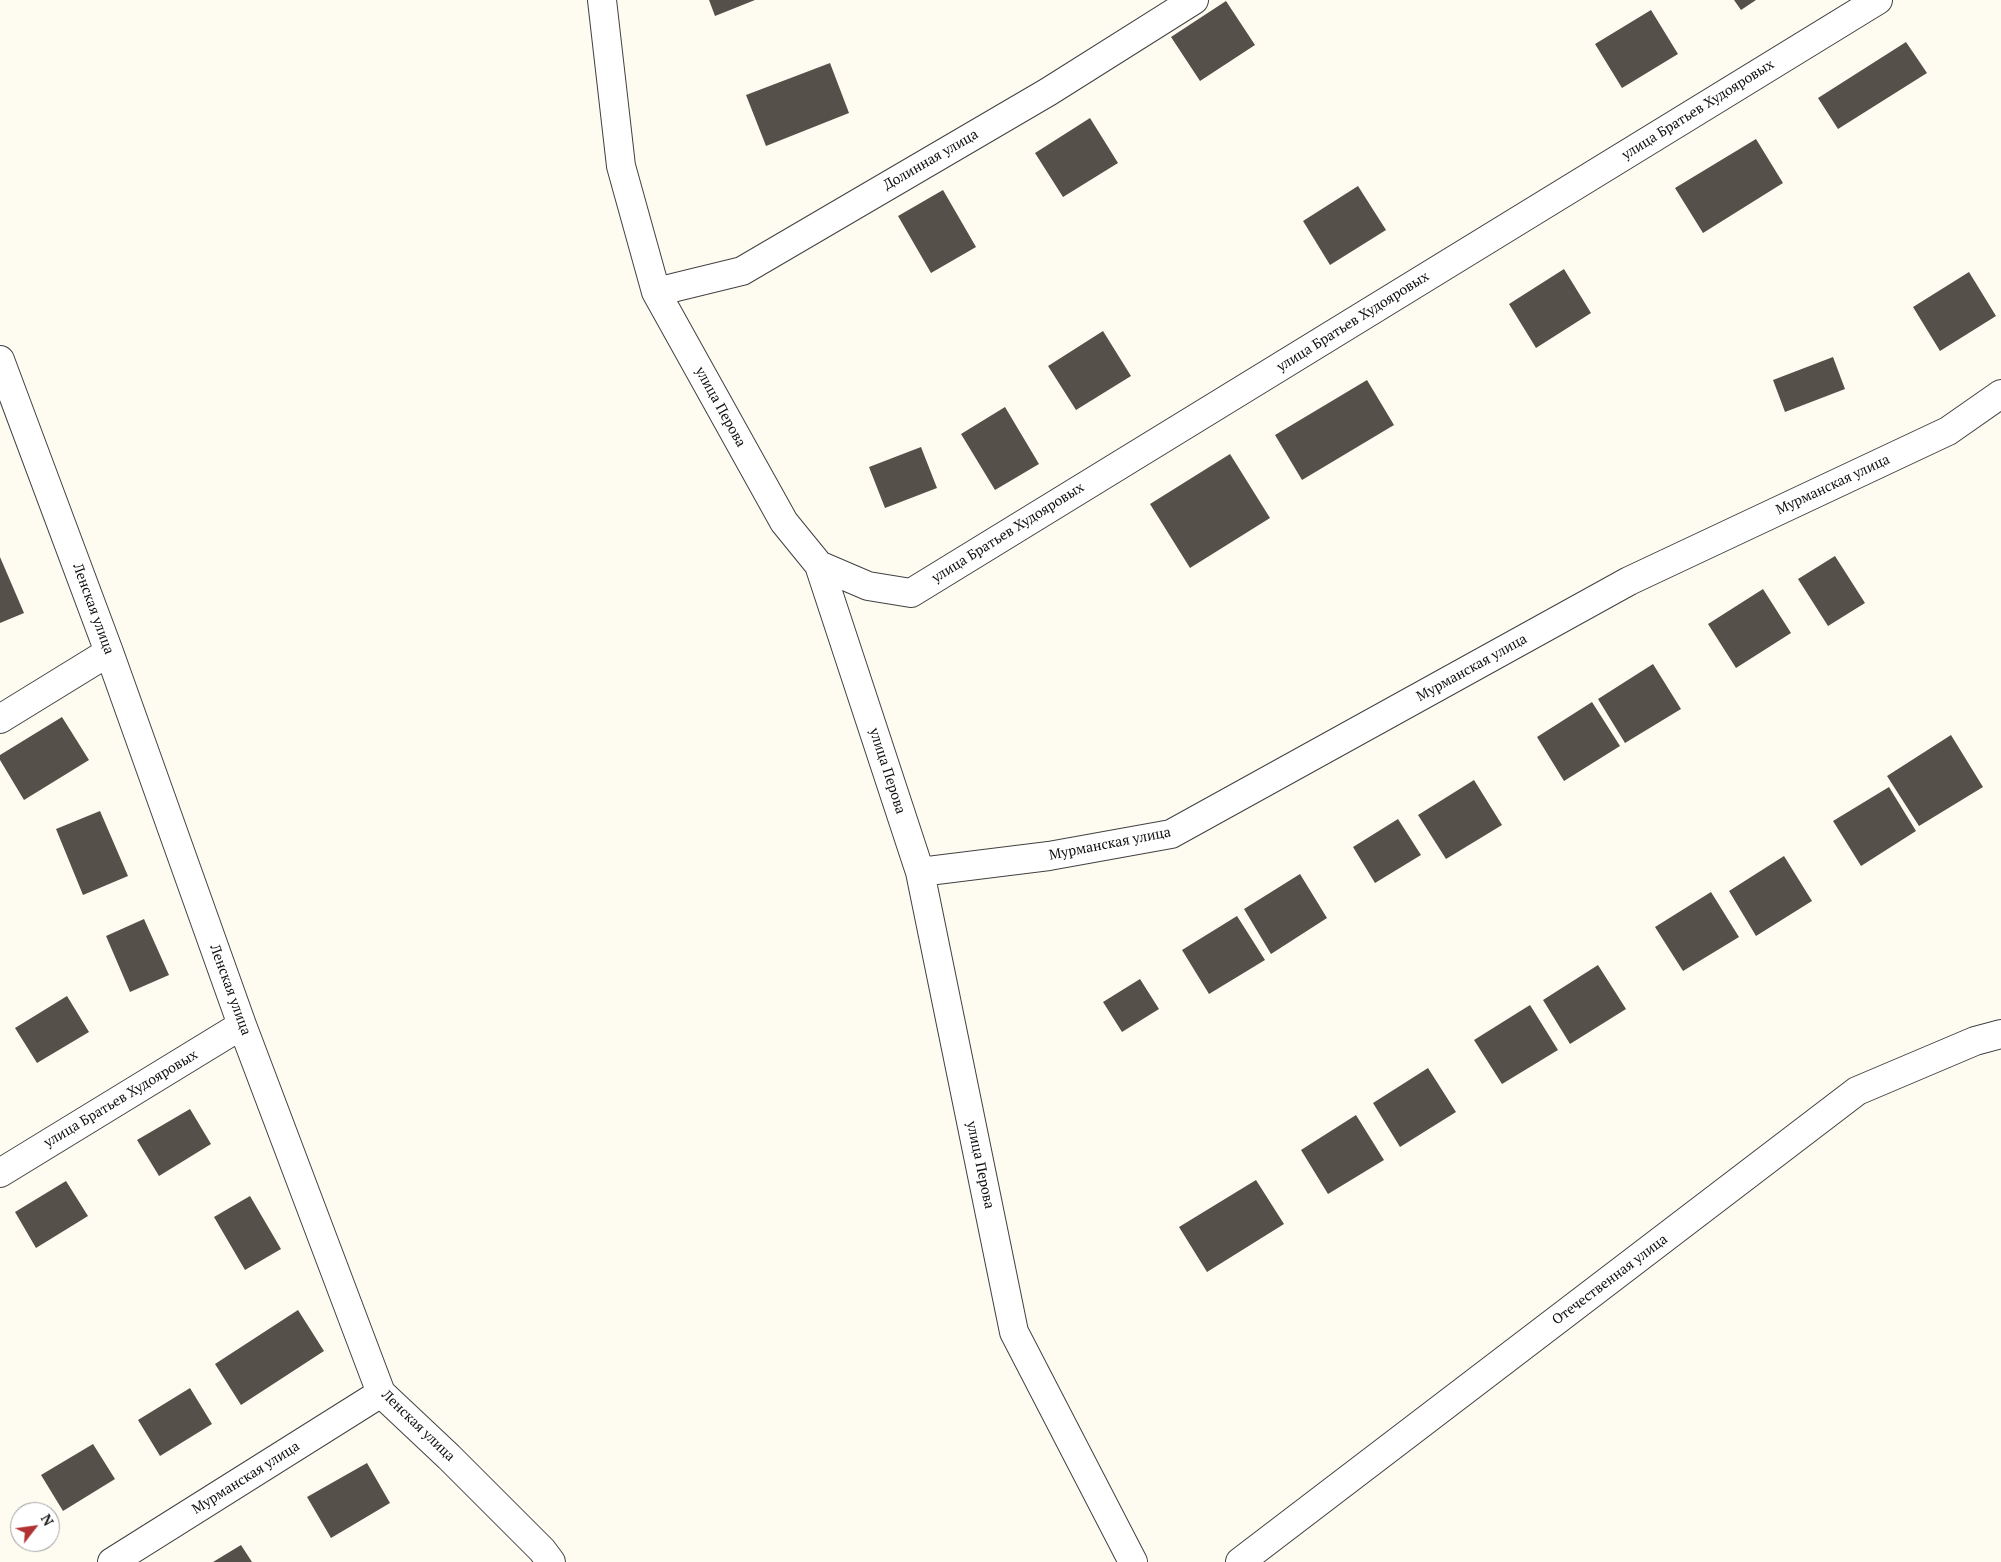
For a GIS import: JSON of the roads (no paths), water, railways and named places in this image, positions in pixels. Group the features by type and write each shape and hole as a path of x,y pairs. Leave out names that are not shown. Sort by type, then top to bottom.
{"street":[{"name":"улица Перова","path":"602,0 621,166 656,292 784,522 819,565 920,872 1014,1332 1133,1562"},
{"name":"Долинная улица","path":"656,292 742,271 1048,92 1194,0"},
{"name":"улица Братьев Худояровых","path":"819,565 868,586 911,593 1878,0"},
{"name":"Ленская улица","path":"0,360 109,652 242,1025 381,1393 449,1456 542,1550 551,1562"},
{"name":"Мурманская улица","path":"920,872 1049,856 1171,834 1629,581 1948,431 2001,394"},
{"path":"0,719 109,652"},
{"name":"улица Братьев Худояровых","path":"0,1172 242,1025"},
{"name":"Отечественная улица","path":"1240,1562 1858,1092 1975,1041 2001,1034"},
{"name":"Мурманская улица","path":"112,1562 381,1393"}]}
